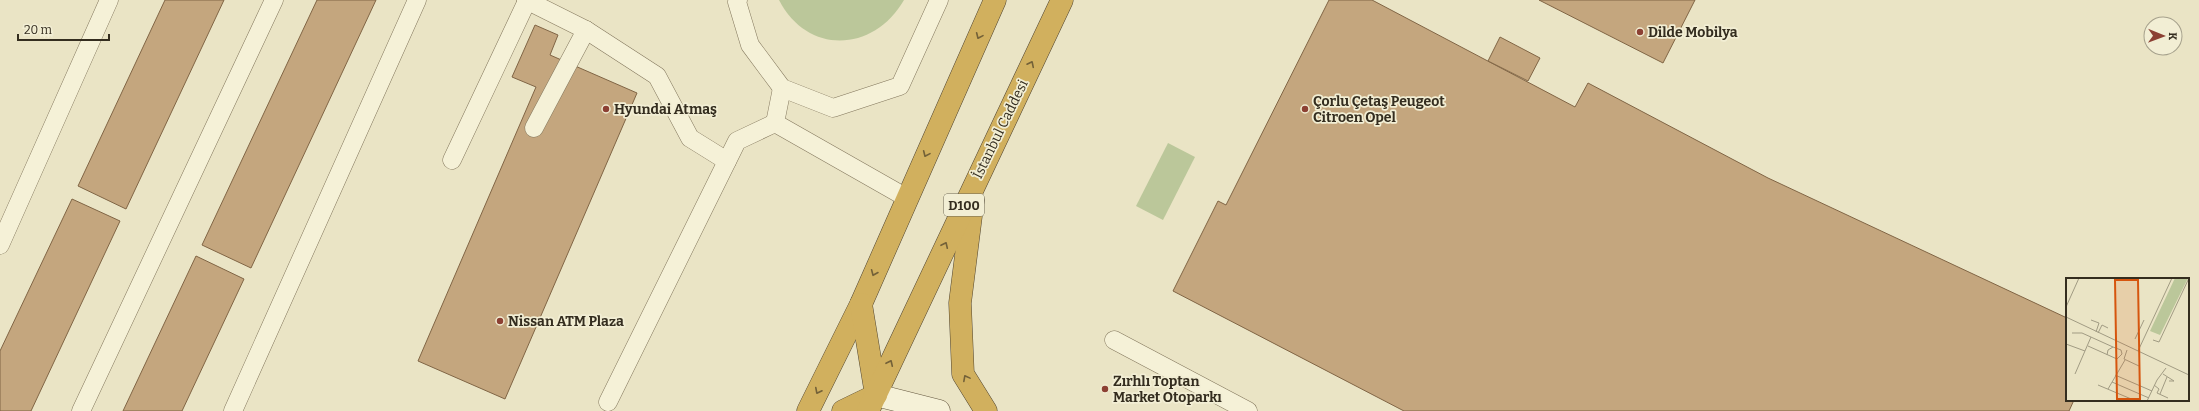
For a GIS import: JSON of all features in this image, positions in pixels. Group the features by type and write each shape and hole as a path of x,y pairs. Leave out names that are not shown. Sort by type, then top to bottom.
{"highway":[{"path":"808,411 862,304 907,198 995,0"},
{"name":"İstanbul Caddesi","path":"872,403 976,178 1062,0"},
{"path":"976,178 960,303 962,366 963,374 986,411"},
{"path":"843,411 872,403 862,304"}],"main road":[{"path":"872,403 891,411"},
{"path":"872,403 939,411"}],"lane":[{"path":"0,245 109,0"},
{"path":"81,411 274,0"},
{"path":"233,411 416,0"},
{"path":"452,160 526,0 586,30 656,76 690,138 727,161"},
{"path":"738,0 737,2 750,45 782,88 833,108 900,86 939,0"},
{"path":"534,128 586,30"},
{"path":"775,123 782,88"},
{"path":"775,123 907,198"},
{"path":"608,402 736,141 775,123"},
{"path":"1114,340 1248,411"}],"green space":[{"path":"779,0 904,0 891,17 876,30 859,38 841,40 823,38 807,31 791,18"},
{"path":"1168,143 1195,157 1163,220 1136,206"}],"building":[{"path":"165,0 224,0 126,209 78,186"},
{"path":"317,0 376,0 251,268 202,245"},
{"path":"1329,0 1372,0 1575,107 1588,83 1768,178 2066,318 2066,401 2074,401 2069,411 1404,411 1173,291 1218,201 1226,205"},
{"name":"Dilde Mobilya","path":"1539,0 1695,0 1663,63"},
{"path":"535,25 558,35 550,55 637,93 505,399 418,361 536,87 512,77"},
{"path":"1500,37 1540,58 1528,81 1488,61"},
{"path":"72,199 120,221 31,411 0,411 0,351"},
{"path":"196,256 244,279 182,411 123,411"}],"place":[{"name":"Dilde Mobilya","path":"1640,32"},
{"name":"Hyundai Atmaş","path":"606,109"},
{"name":"Çorlu Çetaş Peugeot Citroen Opel","path":"1305,109"},
{"name":"Nissan ATM Plaza","path":"500,321"},
{"name":"Zırhlı Toptan Market Otoparkı","path":"1105,389"}]}
